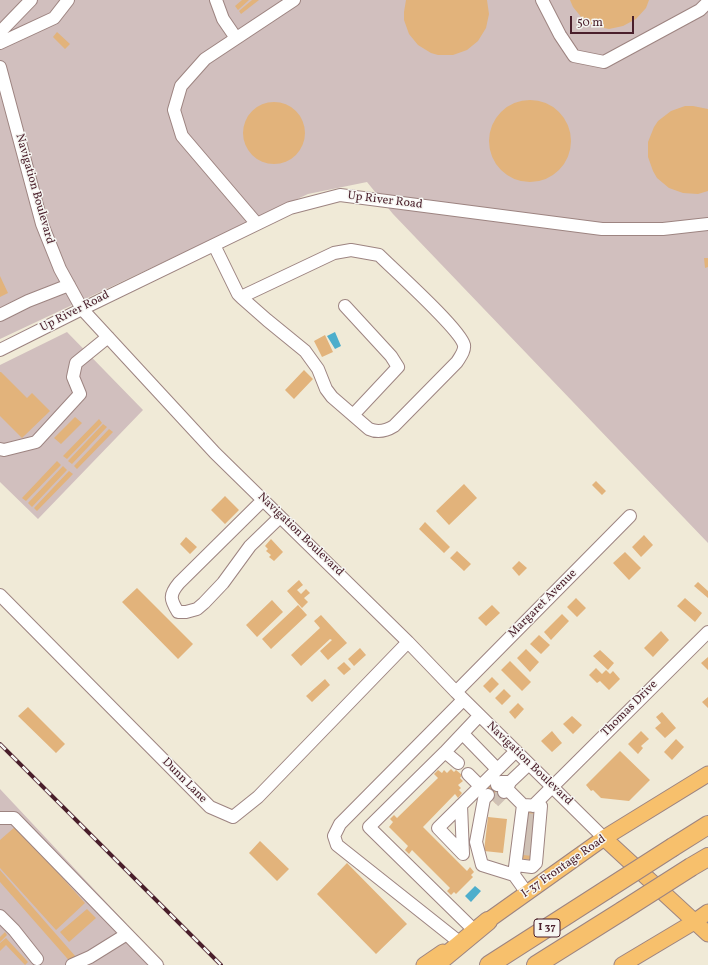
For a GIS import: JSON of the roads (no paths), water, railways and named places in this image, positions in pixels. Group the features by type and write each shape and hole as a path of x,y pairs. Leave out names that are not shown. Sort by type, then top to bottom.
{"highway":[{"name":"I 37","path":"489,965 708,825"},
{"name":"I 37","path":"536,965 708,857"},
{"path":"435,965 481,925"}],"main road":[{"name":"I-37 Frontage Road","path":"424,965 604,838 708,774"},
{"name":"Navigation Boulevard","path":"604,838 708,934"},
{"path":"622,965 708,912"}],"street":[{"path":"0,32 31,0"},
{"path":"0,43 54,18 68,0"},
{"path":"216,0 223,20 236,38"},
{"path":"257,224 182,136 174,110 181,86 205,59 294,0"},
{"path":"542,0 560,35 574,56 604,62 700,10 708,2"},
{"name":"Navigation Boulevard","path":"0,67 42,224 60,269 82,309 215,453 408,642 459,696 516,751 528,765 553,787 604,838"},
{"name":"Up River Road","path":"0,350 290,208 340,195 602,229 663,229 708,224"},
{"path":"214,245 233,284 241,296 267,320 305,351 318,369 329,393 369,429 375,431 389,430 404,417 457,362 463,353 464,346 460,337 446,321 379,256 351,250 334,253 241,296"},
{"path":"0,315 28,301 69,285"},
{"path":"345,306 391,356 398,367 353,415"},
{"path":"0,449 4,450 36,442 80,394 73,377 76,363 108,337"},
{"path":"263,500 173,590 171,596 172,603 178,612 186,612 197,609 204,603 223,583 250,546 280,517"},
{"name":"Margaret Avenue","path":"458,941 337,845 334,836 340,824 630,516"},
{"name":"Dunn Lane","path":"0,595 210,807 233,817 258,797 408,642"},
{"name":"Thomas Drive","path":"528,805 553,787 708,632"},
{"path":"479,716 463,734 369,827 481,925"},
{"path":"463,734 497,769"},
{"path":"516,751 497,769 484,799 476,842 482,865 515,870 532,867 536,863 530,835 528,805"},
{"path":"445,752 458,763"},
{"path":"515,870 542,806 528,805 504,787 528,765"},
{"path":"468,774 487,794"},
{"path":"461,806 487,794"},
{"path":"0,818 14,818 157,965"},
{"path":"515,870 527,893"},
{"path":"0,916 14,930 37,959"},
{"path":"72,965 90,957 127,934"}],"water":[{"path":"335,332 341,346 335,349 327,336"},
{"path":"475,886 481,891 471,902 465,896"}],"tunnel":[{"path":"494,802 504,792"},
{"path":"526,819 537,820"},
{"path":"525,829 536,831"},
{"path":"524,839 535,840"},
{"path":"523,849 534,850"}],"railway":[{"path":"0,744 221,965"}]}
